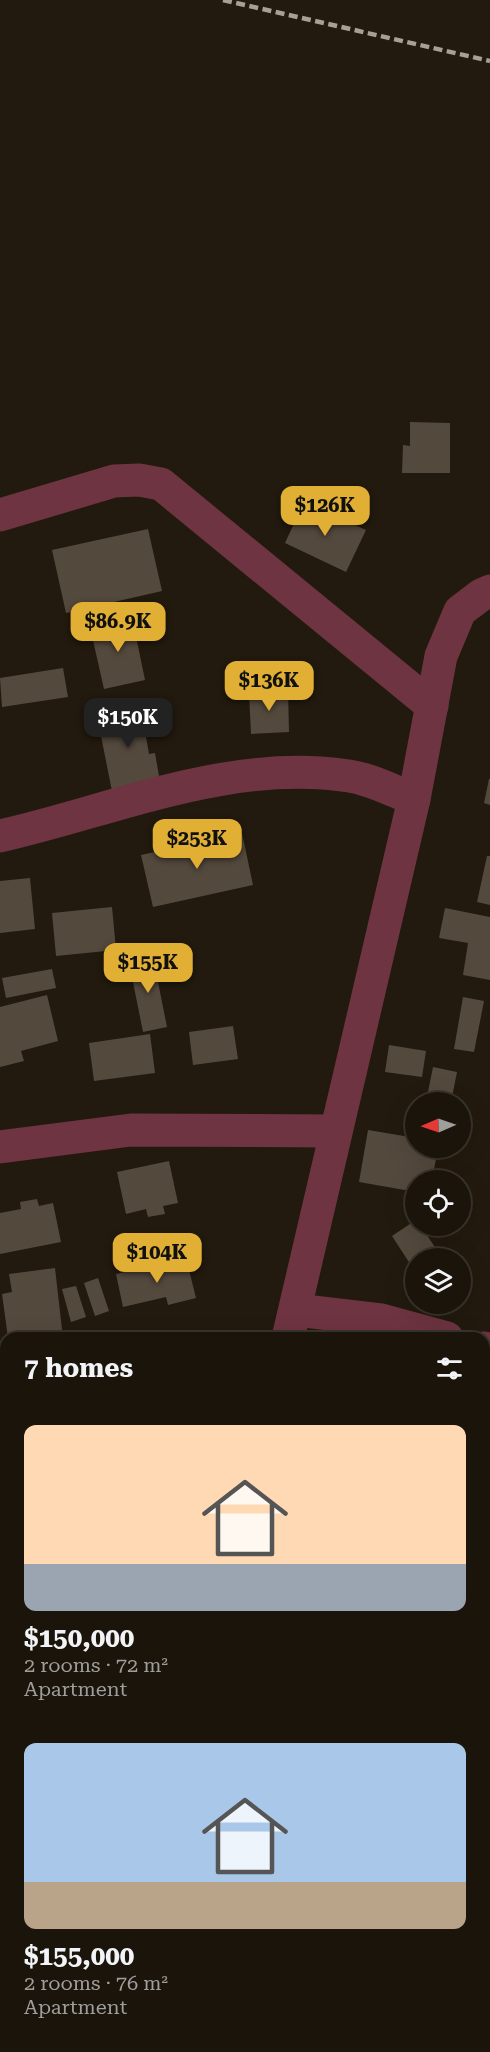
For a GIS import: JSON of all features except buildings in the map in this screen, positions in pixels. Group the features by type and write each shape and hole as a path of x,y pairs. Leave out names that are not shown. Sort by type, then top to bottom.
{"street":[{"path":"0,515 114,482 139,480 161,484 432,706"},
{"path":"425,1332 381,1320 292,1324 414,798 441,656 460,612 481,594 490,591"},
{"path":"0,836 181,786 232,777 297,773 350,776 414,798"},
{"path":"0,1147 131,1130 335,1131"}],"railway":[{"path":"223,0 490,61"}]}
